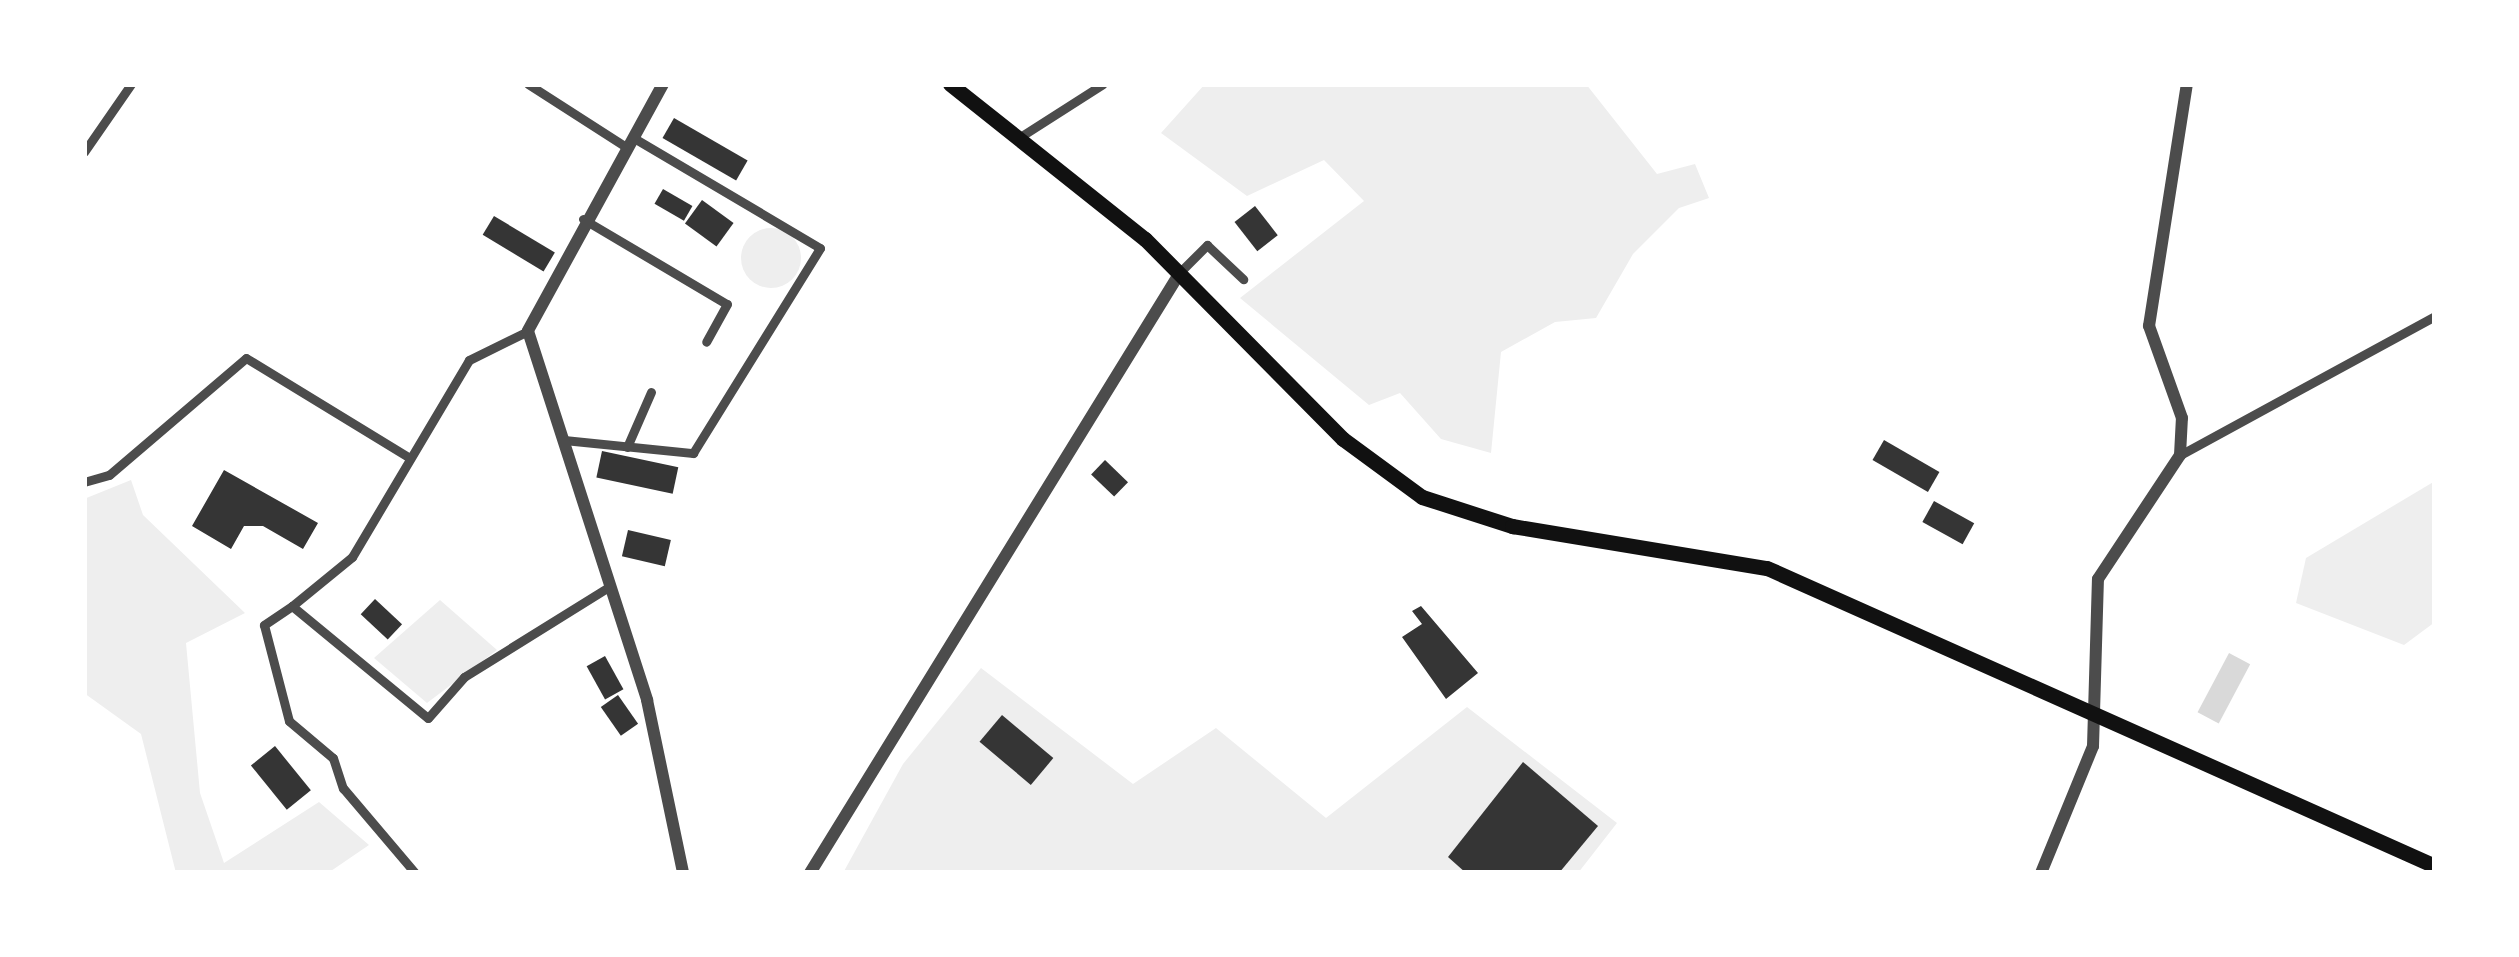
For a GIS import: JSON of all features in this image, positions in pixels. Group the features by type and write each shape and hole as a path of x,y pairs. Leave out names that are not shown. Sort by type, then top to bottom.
{"main road":[{"path":"950,84 1020,136 1181,271 1343,439 1422,497 1512,526 1767,568 2435,866"}],"street":[{"path":"84,152 131,84"},
{"path":"529,84 820,248 693,453 563,440"},
{"path":"415,873 343,788 333,758 290,721 264,625 352,557 469,360 528,331 583,219 663,84"},
{"path":"1020,136 1102,84"},
{"path":"2180,455 2182,418 2149,326 2187,84"},
{"path":"583,219 727,304 706,341"},
{"path":"810,873 1181,271 1207,245 1243,280"},
{"path":"2041,873 2097,717 2098,579 2180,455 2435,316"},
{"path":"528,331 647,700 683,873"},
{"path":"84,482 109,475 246,358 410,458"},
{"path":"627,446 651,392"},
{"path":"292,606 428,718 464,677 608,588"}],"shaded area":[{"path":"1205,84 1586,84 1657,174 1695,164 1709,198 1679,208 1633,254 1596,318 1555,322 1501,352 1491,453 1441,439 1400,393 1369,405 1240,298 1364,201 1324,160 1247,196 1161,133"},
{"path":"771,228 793,236 801,258 793,280 771,288 749,280 741,258 749,236"},
{"path":"131,480 143,515 245,613 186,643 200,793 224,863 319,802 369,845 328,873 176,873 141,734 84,693 84,499"},
{"path":"2435,481 2435,622 2404,645 2296,603 2306,558"},
{"path":"440,600 497,650 427,703 374,658"},
{"path":"2229,653 2250,664 2219,723 2198,712"},
{"path":"981,668 1133,784 1216,728 1326,818 1467,707 1617,823 1578,873 843,873 903,764"}],"building":[{"path":"674,118 748,160 736,180 662,138"},
{"path":"663,189 692,206 684,221 654,204"},
{"path":"702,200 734,223 717,246 685,223"},
{"path":"1255,206 1278,235 1257,251 1235,222"},
{"path":"494,216 555,253 544,271 483,235"},
{"path":"1884,440 1939,472 1928,492 1872,460"},
{"path":"602,451 678,467 673,494 596,477"},
{"path":"1105,460 1128,482 1114,497 1091,474"},
{"path":"224,470 318,523 303,549 263,526 244,526 231,549 192,526"},
{"path":"1934,501 1974,523 1963,544 1922,522"},
{"path":"628,530 671,540 665,566 622,556"},
{"path":"375,599 402,624 388,640 361,614"},
{"path":"1421,606 1478,673 1446,699 1402,637 1422,624 1412,611"},
{"path":"605,656 623,689 605,699 587,666"},
{"path":"618,695 638,724 621,736 601,707"},
{"path":"1002,715 1053,758 1031,785 980,742"},
{"path":"275,746 311,790 287,810 251,766"},
{"path":"1523,762 1598,826 1559,873 1466,873 1448,857"}]}
